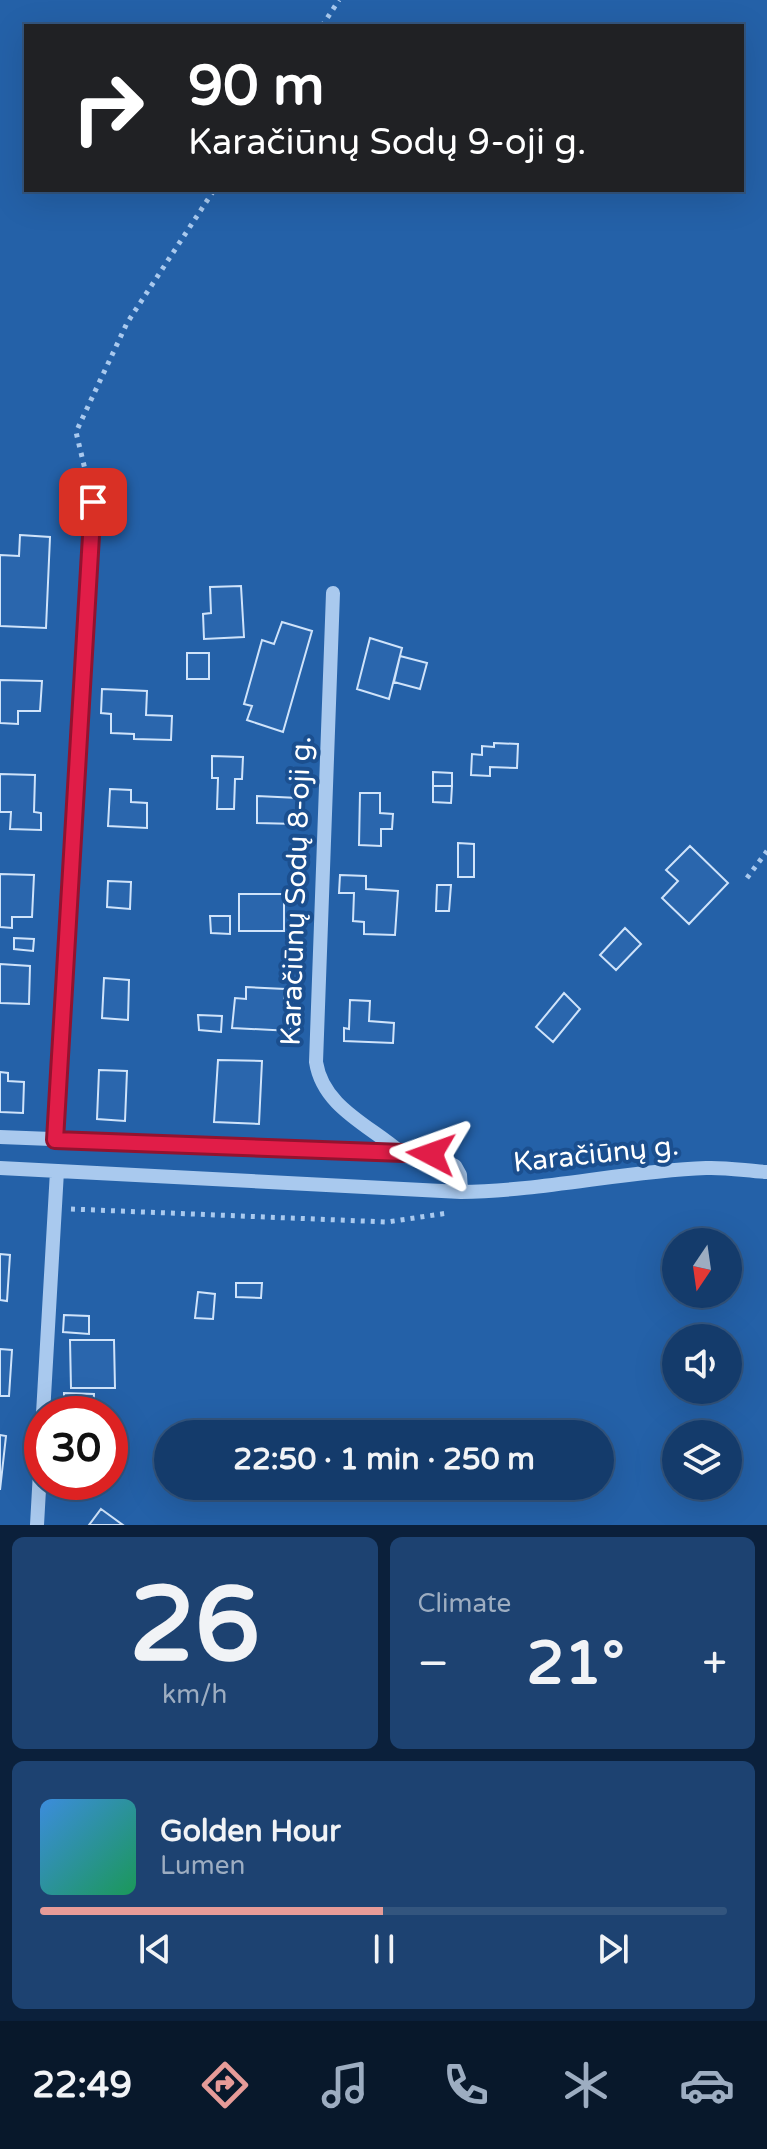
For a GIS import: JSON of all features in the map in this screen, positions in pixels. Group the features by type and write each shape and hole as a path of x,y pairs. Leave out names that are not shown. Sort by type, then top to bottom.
{"street":[{"path":"55,1140 93,502"},
{"name":"Karačiūnų Sodų 8-oji g.","path":"333,593 316,1062 319,1080 339,1106 400,1152"},
{"path":"0,1137 431,1154 455,1166 460,1175 461,1192"},
{"name":"Karačiūnų g.","path":"0,1168 461,1192 496,1191 707,1168 767,1172"},
{"path":"44,1396 57,1171"},
{"path":"37,1525 38,1500"}],"path":[{"path":"323,24 339,0"},
{"path":"93,502 76,432 127,323 213,192"},
{"path":"747,878 767,851"},
{"path":"54,1209 387,1222 455,1211 461,1192"}],"shaded area":[{"path":"0,0 767,0 767,1525 0,1525"}],"building":[{"path":"20,535 50,537 46,628 0,626 0,555 19,556"},
{"path":"241,586 244,637 204,639 203,614 211,613 210,587"},
{"path":"282,622 312,631 283,732 247,720 252,706 244,704 262,640 274,644"},
{"path":"370,638 402,648 389,699 357,689"},
{"path":"187,653 209,653 209,679 187,679"},
{"path":"400,656 427,663 420,689 394,682"},
{"path":"0,680 42,681 40,711 18,711 18,724 0,723"},
{"path":"102,689 147,691 146,715 172,716 171,740 134,739 134,734 111,733 111,714 101,713"},
{"path":"494,743 518,744 517,768 490,767 490,776 471,775 472,754 482,755 482,746 494,747"},
{"path":"212,756 243,757 242,779 235,779 234,809 217,809 218,778 212,778"},
{"path":"433,772 452,773 452,786 433,786"},
{"path":"0,774 35,775 34,812 41,813 41,830 10,829 11,812 0,812"},
{"path":"433,786 452,786 451,803 433,802"},
{"path":"110,789 131,790 131,802 147,803 147,828 108,826"},
{"path":"360,793 380,793 380,813 393,814 392,829 381,829 381,846 359,845"},
{"path":"257,796 298,798 297,824 257,823"},
{"path":"458,843 474,844 474,877 458,877"},
{"path":"690,846 728,883 689,924 662,898 678,881 666,870"},
{"path":"0,874 34,875 32,917 12,917 12,928 0,927"},
{"path":"340,875 366,876 366,889 398,891 395,935 364,934 364,922 353,921 354,893 339,893"},
{"path":"108,881 131,882 130,909 107,907"},
{"path":"437,885 451,885 449,911 436,911"},
{"path":"239,894 284,894 284,931 239,931"},
{"path":"210,916 230,916 230,934 211,933"},
{"path":"625,928 641,944 616,970 600,955"},
{"path":"14,938 34,939 33,951 14,949"},
{"path":"0,964 30,966 29,1004 0,1003"},
{"path":"104,978 129,980 128,1020 102,1018"},
{"path":"246,987 285,989 284,1008 291,1008 291,1031 232,1028 235,998 246,999"},
{"path":"564,993 580,1009 553,1042 536,1027"},
{"path":"350,1000 370,1001 369,1021 394,1023 393,1043 344,1041 344,1028 349,1029"},
{"path":"198,1015 222,1016 221,1032 199,1030"},
{"path":"218,1060 262,1061 259,1124 214,1122"},
{"path":"99,1070 127,1071 125,1121 97,1119"},
{"path":"0,1072 8,1073 8,1081 24,1082 23,1113 0,1112"},
{"path":"0,1254 10,1255 7,1301 0,1300"},
{"path":"236,1283 262,1283 261,1298 236,1297"},
{"path":"198,1292 215,1294 213,1319 195,1318"},
{"path":"64,1315 89,1316 89,1334 63,1332"},
{"path":"70,1340 114,1340 115,1388 71,1388"},
{"path":"0,1349 12,1350 9,1396 0,1396"},
{"path":"64,1393 94,1394 94,1396 64,1396"},
{"path":"0,1435 6,1436 0,1490"},
{"path":"101,1509 123,1525 89,1525"}],"route":[{"path":"93,502 55,1140 431,1154"}]}
